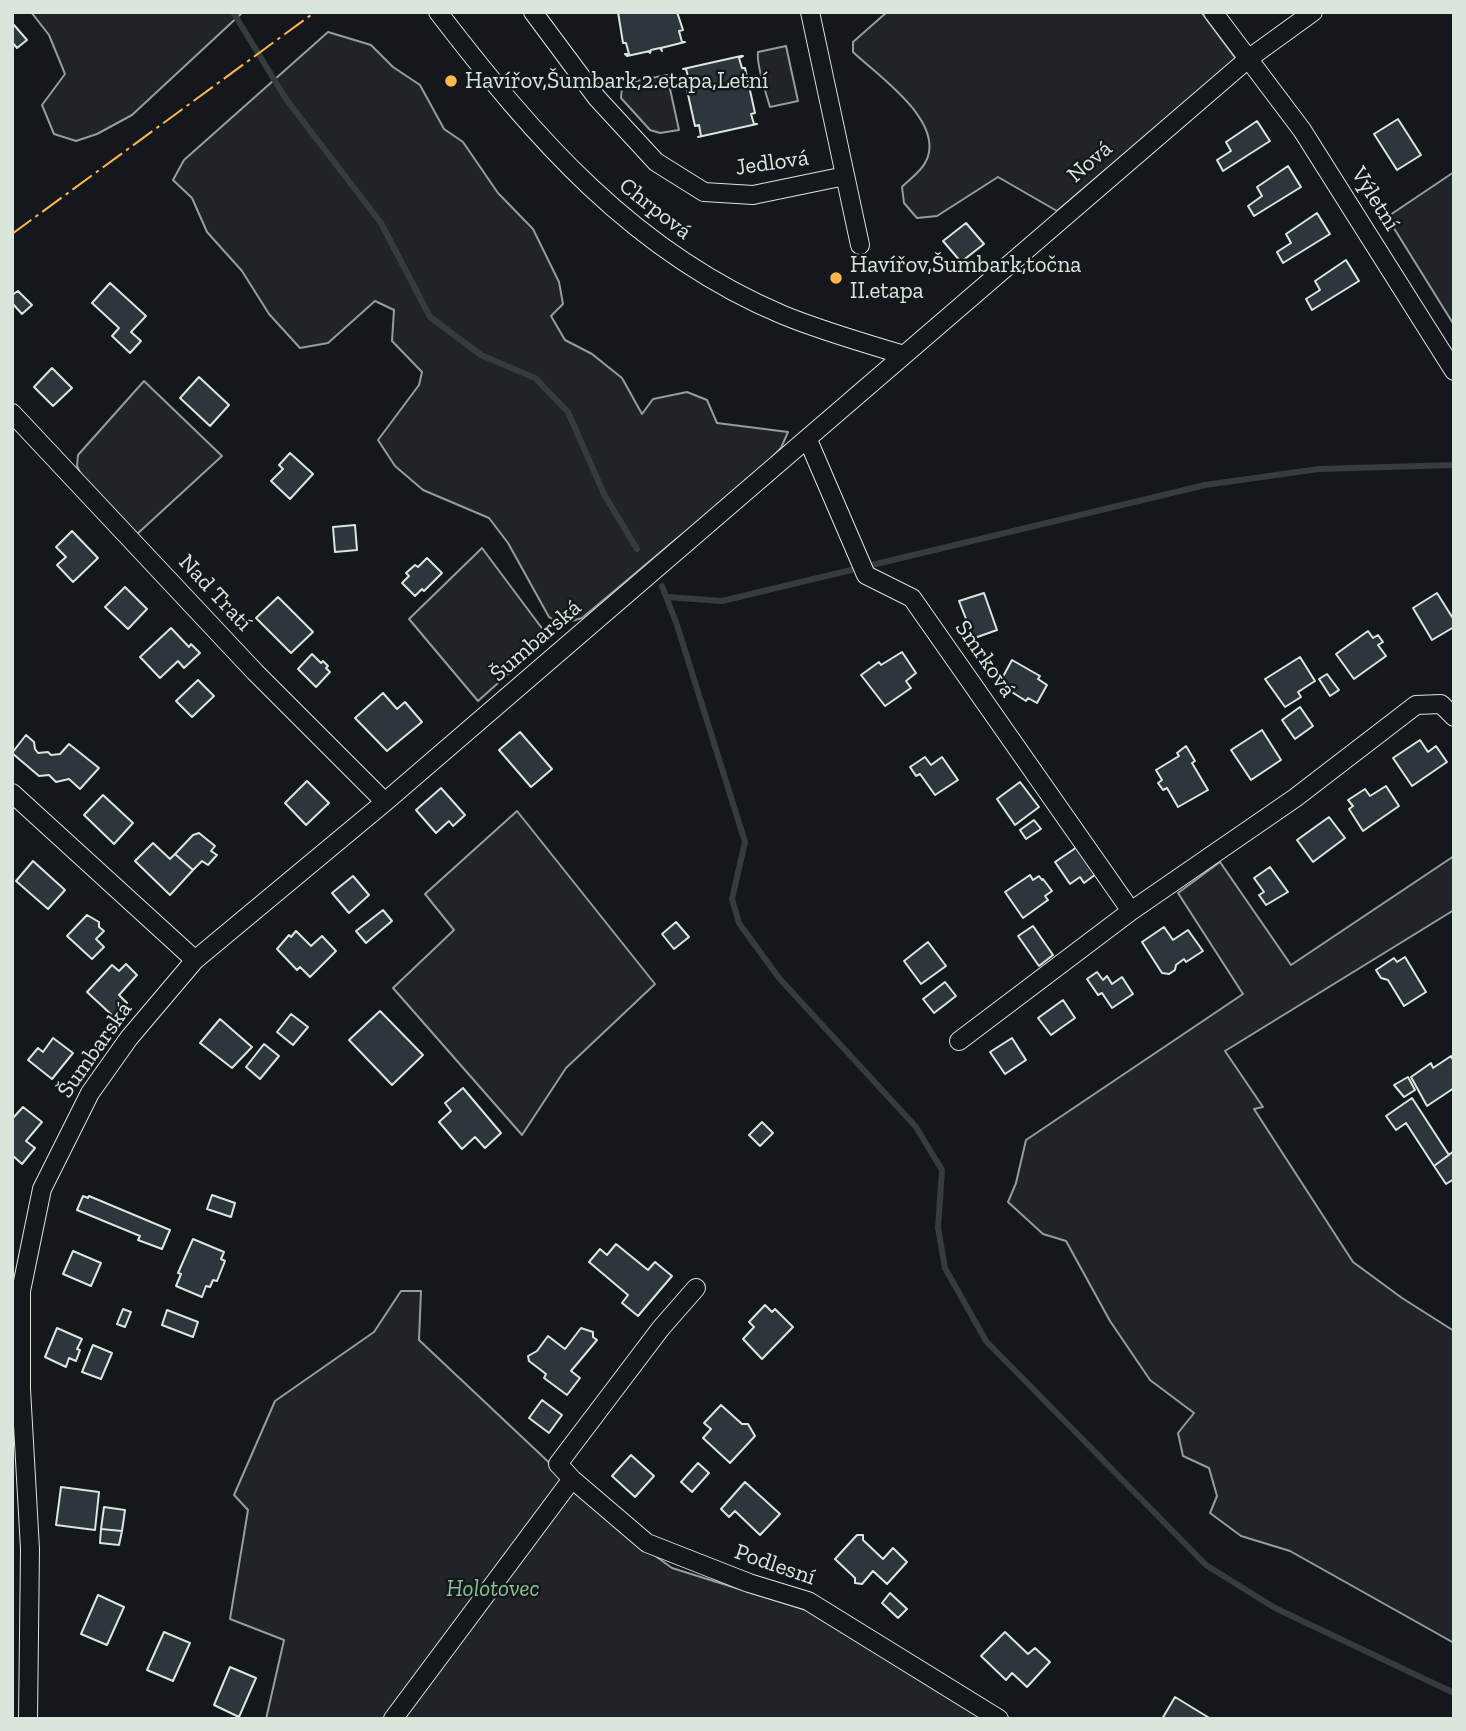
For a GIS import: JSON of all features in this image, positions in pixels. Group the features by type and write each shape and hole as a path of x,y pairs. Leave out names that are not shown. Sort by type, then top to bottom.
{"street":[{"name":"Chrpová","path":"438,12 524,119 564,163 608,205 646,236 685,264 783,315 904,355"},
{"name":"Jedlová","path":"533,12 597,98 656,162 704,192 753,195 845,176"},
{"name":"Jedlová","path":"810,12 860,244"},
{"name":"Výletní","path":"1213,12 1303,130 1454,371"},
{"name":"Nová","path":"904,355 1248,59 1314,12"},
{"name":"Šumbarská","path":"28,1719 30,1549 21,1389 21,1291 42,1189 90,1093 129,1038 195,960 385,802 904,355"},
{"name":"Nad Tratí","path":"12,414 255,671 385,802"},
{"name":"Smrková","path":"808,440 866,575 912,598 1131,911"},
{"path":"959,1041 1131,911 1295,798 1416,705 1441,704 1454,717"},
{"path":"12,793 195,960"},
{"path":"393,1719 572,1479 558,1464 661,1328 696,1288"},
{"name":"Podlesní","path":"572,1479 648,1543 749,1583 808,1601 999,1719"}],"green space":[{"path":"31,12 243,12 132,115 97,134 76,141 54,134 42,105 65,74 49,35"},
{"path":"887,12 1201,12 1236,59 1057,211 998,177 937,216 917,218 904,203 902,187 925,163 930,148 927,132 907,102 853,52 853,42"},
{"path":"328,32 371,45 393,67 420,85 444,129 463,142 498,193 533,229 559,282 563,304 551,316 565,340 592,354 622,378 642,414 653,399 687,392 707,400 717,423 788,432 781,448 745,485 582,618 561,624 549,617 508,543 489,518 423,490 395,466 378,440 419,385 422,372 392,341 394,310 375,301 328,343 300,348 269,314 242,271 207,232 192,198 173,180 184,160"},
{"path":"786,46 798,101 770,107 758,52"},
{"path":"667,75 679,130 660,133 650,130 621,98 622,87 631,82"},
{"path":"1454,172 1454,325 1387,217"},
{"path":"144,381 222,456 136,535 82,477 77,466 78,455"},
{"path":"482,548 544,631 546,640 478,701 409,619"},
{"path":"517,811 655,984 566,1068 522,1135 393,988 454,930 425,894"},
{"path":"1454,856 1454,910 1225,1051 1263,1107 1254,1109 1353,1262 1454,1331 1454,1643 1290,1551 1241,1536 1210,1513 1217,1496 1209,1468 1183,1456 1178,1433 1194,1413 1150,1380 1110,1321 1066,1241 1043,1234 1008,1202 1016,1183 1026,1140 1243,994 1178,893 1220,862 1291,965"},
{"name":"Holotovec","path":"401,1291 421,1291 419,1340 625,1534 672,1568 806,1610 985,1719 266,1719 284,1640 230,1619 248,1510 234,1495 275,1401 374,1332"}],"building":[{"path":"618,12 677,12 683,30 679,31 682,42 685,42 661,48 662,51 660,48 651,50 650,53 627,56 625,54 629,54 626,43 623,43"},
{"path":"14,25 27,40 17,48 12,42"},
{"path":"743,56 739,58 742,68 745,68 755,113 751,114 754,124 757,124 698,137 701,136 699,125 695,126 685,81 689,80 686,69 683,69"},
{"path":"1398,119 1421,155 1397,170 1374,134"},
{"path":"1257,121 1270,141 1223,171 1217,160 1231,151 1226,142"},
{"path":"1288,166 1301,187 1254,216 1248,206 1262,196 1257,187"},
{"path":"1317,213 1330,234 1283,263 1277,252 1291,243 1286,234"},
{"path":"966,223 984,244 961,262 943,241"},
{"path":"1346,260 1359,281 1312,310 1306,299 1320,290 1315,281"},
{"path":"110,283 146,316 131,332 141,341 130,353 112,336 119,328 92,303"},
{"path":"18,291 32,305 22,314 12,303 12,295"},
{"path":"52,368 72,388 53,406 34,387"},
{"path":"199,377 229,405 210,426 180,398"},
{"path":"290,453 313,474 290,499 271,481 283,469 279,465"},
{"path":"355,525 357,550 335,552 333,527"},
{"path":"72,531 98,558 73,582 57,565 66,557 56,547"},
{"path":"427,558 442,573 415,596 402,583 409,576 406,573"},
{"path":"125,587 147,609 128,629 105,607"},
{"path":"984,593 997,630 969,640 965,625 968,624 959,601"},
{"path":"1437,593 1454,620 1454,627 1432,640 1413,608"},
{"path":"278,597 313,632 291,653 256,618"},
{"path":"171,628 189,647 191,644 200,653 184,668 178,661 160,678 140,657"},
{"path":"1368,631 1373,638 1378,635 1383,642 1378,645 1386,656 1354,679 1336,654"},
{"path":"902,652 916,673 906,681 911,688 885,706 861,675 879,662 881,665"},
{"path":"312,654 328,666 326,668 330,672 316,687 298,669"},
{"path":"1300,657 1315,681 1298,692 1301,697 1285,707 1265,679"},
{"path":"1012,660 1040,676 1038,679 1047,685 1037,703 1028,698 1026,701 999,684"},
{"path":"1327,674 1339,690 1330,696 1319,679"},
{"path":"198,680 214,696 192,717 176,701"},
{"path":"383,693 397,709 405,702 422,722 387,751 355,718"},
{"path":"1300,707 1313,726 1295,739 1282,720"},
{"path":"1262,730 1281,760 1251,780 1231,750"},
{"path":"520,732 552,769 531,787 499,750"},
{"path":"26,735 34,742 38,753 60,754 69,744 99,768 80,789 69,779 56,782 49,775 39,776 12,753"},
{"path":"1420,740 1428,752 1436,746 1447,762 1412,786 1393,758"},
{"path":"1186,746 1195,761 1192,763 1208,790 1178,807 1167,788 1163,790 1158,783 1162,780 1156,770 1179,756 1177,753"},
{"path":"925,757 931,765 942,757 958,780 935,795 920,774 916,776 910,767"},
{"path":"307,781 329,803 306,825 285,803"},
{"path":"1020,782 1039,807 1015,825 997,799"},
{"path":"1386,786 1399,806 1363,831 1349,809 1353,806 1348,800 1365,789 1370,796"},
{"path":"441,788 465,815 453,826 449,821 436,833 416,810"},
{"path":"103,795 133,823 114,844 84,815"},
{"path":"1329,817 1345,838 1313,862 1297,840"},
{"path":"1034,820 1041,829 1026,839 1020,830"},
{"path":"199,833 215,846 211,851 217,855 208,865 202,861 193,870 175,854 193,835"},
{"path":"153,843 170,859 175,854 193,870 170,895 135,861"},
{"path":"1080,845 1096,874 1084,883 1080,877 1070,884 1055,862"},
{"path":"33,861 65,890 48,909 16,881"},
{"path":"1270,867 1288,892 1266,905 1259,895 1264,892 1254,878"},
{"path":"1030,875 1033,880 1039,876 1052,891 1045,896 1048,900 1023,918 1005,892"},
{"path":"353,876 369,895 349,913 332,893"},
{"path":"383,910 392,921 366,943 356,931"},
{"path":"87,915 99,922 99,927 104,931 96,939 104,947 92,959 67,936"},
{"path":"676,922 689,937 674,949 662,934"},
{"path":"1033,926 1053,955 1039,966 1018,936"},
{"path":"1164,927 1173,940 1188,930 1203,951 1186,962 1184,959 1169,974 1162,973 1142,942"},
{"path":"296,931 311,946 322,936 336,951 310,977 300,967 297,970 277,949"},
{"path":"928,942 946,966 921,984 904,961"},
{"path":"1405,957 1426,992 1404,1006 1388,980 1381,978 1376,970 1394,958 1397,962"},
{"path":"126,964 137,975 119,995 127,1003 114,1017 87,992 112,965 119,971"},
{"path":"1097,972 1103,980 1107,976 1112,984 1122,977 1133,994 1112,1008 1102,993 1098,995 1087,979"},
{"path":"945,982 956,996 934,1013 923,999"},
{"path":"1063,1000 1075,1018 1051,1035 1038,1018"},
{"path":"380,1011 423,1055 392,1085 349,1040"},
{"path":"291,1014 308,1027 293,1045 277,1032"},
{"path":"220,1019 252,1047 232,1068 200,1043"},
{"path":"53,1038 73,1053 52,1079 28,1060 38,1048 43,1052"},
{"path":"1012,1038 1026,1060 1005,1074 990,1052"},
{"path":"264,1044 279,1056 260,1079 246,1067"},
{"path":"1451,1056 1454,1062 1454,1088 1427,1106 1411,1077 1431,1063 1433,1068"},
{"path":"1408,1077 1415,1090 1404,1097 1394,1085"},
{"path":"463,1088 501,1133 485,1148 475,1137 462,1149 439,1122 451,1111 445,1103"},
{"path":"1412,1098 1449,1155 1434,1166 1406,1123 1396,1130 1386,1116"},
{"path":"23,1107 42,1122 26,1141 35,1148 22,1164 12,1155 12,1119"},
{"path":"762,1122 773,1133 760,1146 749,1135"},
{"path":"1454,1151 1454,1179 1446,1184 1434,1166"},
{"path":"212,1195 235,1203 231,1217 207,1209"},
{"path":"83,1196 89,1196 170,1230 162,1249 138,1240 140,1236 77,1210"},
{"path":"193,1239 224,1252 221,1259 225,1261 217,1281 213,1280 210,1287 206,1286 202,1297 176,1286 181,1274 178,1273"},
{"path":"616,1244 648,1270 655,1262 672,1276 638,1316 622,1303 628,1295 589,1262 600,1249 607,1255"},
{"path":"73,1251 101,1263 91,1286 63,1274"},
{"path":"765,1305 772,1312 775,1309 793,1327 762,1359 743,1339 754,1327 749,1322"},
{"path":"123,1309 131,1312 125,1327 117,1324"},
{"path":"167,1310 198,1322 193,1337 162,1325"},
{"path":"57,1328 82,1339 77,1349 80,1350 76,1361 69,1358 66,1367 45,1357"},
{"path":"581,1328 593,1332 593,1337 597,1340 571,1371 580,1378 567,1395 544,1378 546,1374 529,1361 528,1356 537,1351 548,1336 565,1349"},
{"path":"93,1345 112,1353 101,1379 82,1372"},
{"path":"542,1400 562,1415 549,1433 529,1418"},
{"path":"721,1405 742,1424 748,1424 755,1436 730,1463 703,1438 711,1429 704,1423"},
{"path":"631,1455 654,1476 635,1497 612,1476"},
{"path":"698,1463 709,1473 692,1492 681,1482"},
{"path":"745,1482 780,1514 760,1535 735,1511 729,1517 721,1509"},
{"path":"61,1487 99,1492 95,1530 56,1525"},
{"path":"104,1507 125,1510 122,1531 101,1529"},
{"path":"101,1529 122,1531 119,1545 100,1543"},
{"path":"857,1535 863,1535 863,1540 883,1559 893,1548 907,1562 887,1584 873,1571 862,1584 855,1583 855,1578 835,1559"},
{"path":"890,1593 907,1609 898,1618 882,1603"},
{"path":"98,1595 124,1607 107,1645 81,1634"},
{"path":"164,1632 190,1643 173,1681 147,1670"},
{"path":"1005,1632 1028,1654 1035,1648 1050,1662 1027,1687 1012,1673 1006,1680 981,1656"},
{"path":"230,1667 256,1678 239,1717 214,1705"},
{"path":"1175,1697 1211,1719 1162,1719"}],"waterway":[{"path":"233,12 286,99 381,223 430,317 481,355 535,378 568,412 604,494 637,549"},
{"path":"667,597 722,601 1205,485 1319,469 1454,465"},
{"path":"662,586 677,625 745,842 732,899 739,923 779,978 916,1127 942,1170 938,1228 945,1268 986,1341 1206,1565 1275,1608 1454,1693"}],"power":[{"path":"12,234 315,12"}],"place":[{"name":"Havířov,Šumbark,2.etapa,Letní","path":"451,81"},
{"name":"Havířov,Šumbark,točna II.etapa","path":"836,278"}]}
